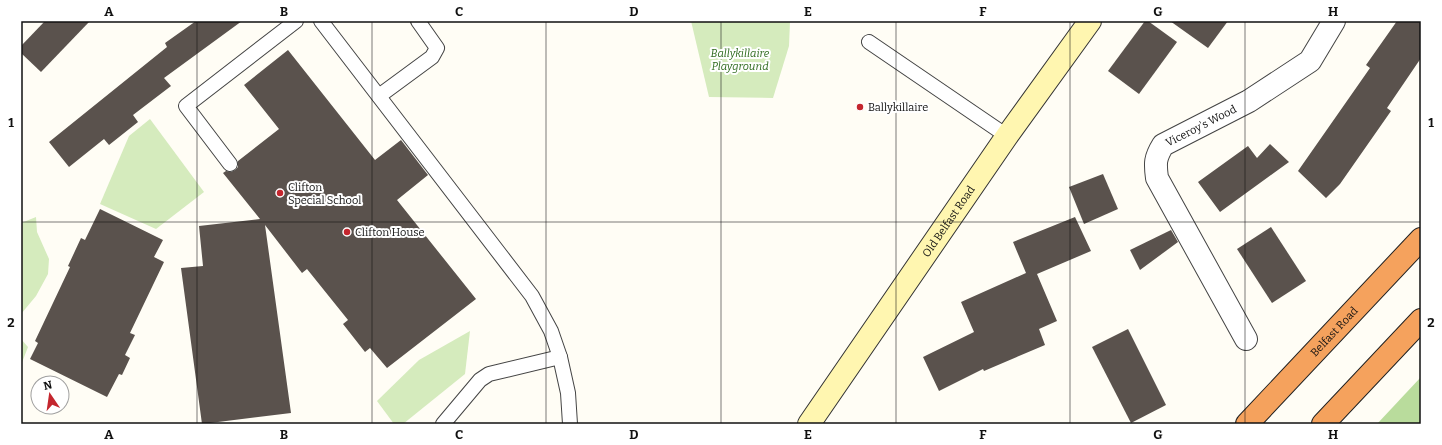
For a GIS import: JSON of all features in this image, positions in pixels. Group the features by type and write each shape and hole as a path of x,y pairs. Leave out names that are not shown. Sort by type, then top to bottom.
{"highway":[{"name":"Belfast Road","path":"1247,424 1421,239"},
{"path":"1322,424 1421,320"}],"street":[{"name":"Old Belfast Road","path":"809,424 1007,136 1090,21"},
{"name":"Viceroy's Wood","path":"1246,339 1157,178 1155,162 1163,145 1249,101 1310,61 1329,23"}],"lane":[{"path":"230,164 186,106 296,21"},
{"path":"321,21 532,296 551,331 560,357 568,393 570,424"},
{"path":"379,96 432,57 437,48 418,21"},
{"path":"869,42 1007,136"},
{"path":"443,424 480,380 489,374 560,357"}],"green space":[{"name":"Ballykillaire Playground","path":"691,21 790,21 789,46 773,98 709,97"},
{"path":"150,119 204,192 156,229 100,204 129,136"},
{"path":"36,217 37,232 49,259 48,274 36,296 21,314 21,223"},
{"path":"470,331 465,374 403,424 394,424 377,401 419,360"},
{"path":"21,339 28,347 21,365"},
{"path":"1421,377 1421,424 1377,424"}],"building":[{"path":"45,21 90,21 41,72 21,53 21,46"},
{"path":"196,21 242,21 164,78 171,86 133,115 138,122 109,145 104,139 69,167 49,142 167,47 165,43"},
{"path":"1145,21 1148,21 1177,42 1139,94 1108,71"},
{"path":"1170,21 1228,21 1208,48"},
{"path":"1397,21 1421,21 1421,58 1387,108 1391,111 1340,184 1326,198 1298,171 1370,68 1366,65"},
{"name":"Clifton House","path":"288,50 375,160 401,140 428,175 397,200 476,299 387,368 370,348 365,352 343,324 348,320 307,269 302,273 265,225 291,413 202,424 181,268 203,266 199,226 260,219 223,173 226,171 231,172 235,170 238,167 238,161 279,129 244,85"},
{"path":"1270,144 1289,162 1220,212 1198,182 1248,146 1257,158"},
{"path":"1103,174 1118,209 1084,224 1069,187"},
{"path":"100,209 163,240 154,257 164,262 130,333 135,335 125,355 130,358 122,375 119,374 107,397 70,379 70,375 62,375 30,359 38,343 35,341 70,267 68,266 81,238 85,240"},
{"path":"1075,217 1091,251 1037,274 1057,321 1039,329 1045,345 984,371 983,369 939,391 923,357 974,332 961,302 1026,273 1013,242"},
{"path":"1271,227 1306,281 1272,303 1237,249"},
{"path":"1171,230 1178,242 1140,270 1130,250"},
{"path":"1128,329 1166,405 1131,423 1092,347"}],"place":[{"name":"Ballykillaire","path":"860,107"},
{"name":"Clifton Special School","path":"280,193"},
{"name":"Clifton House","path":"347,232"}]}
